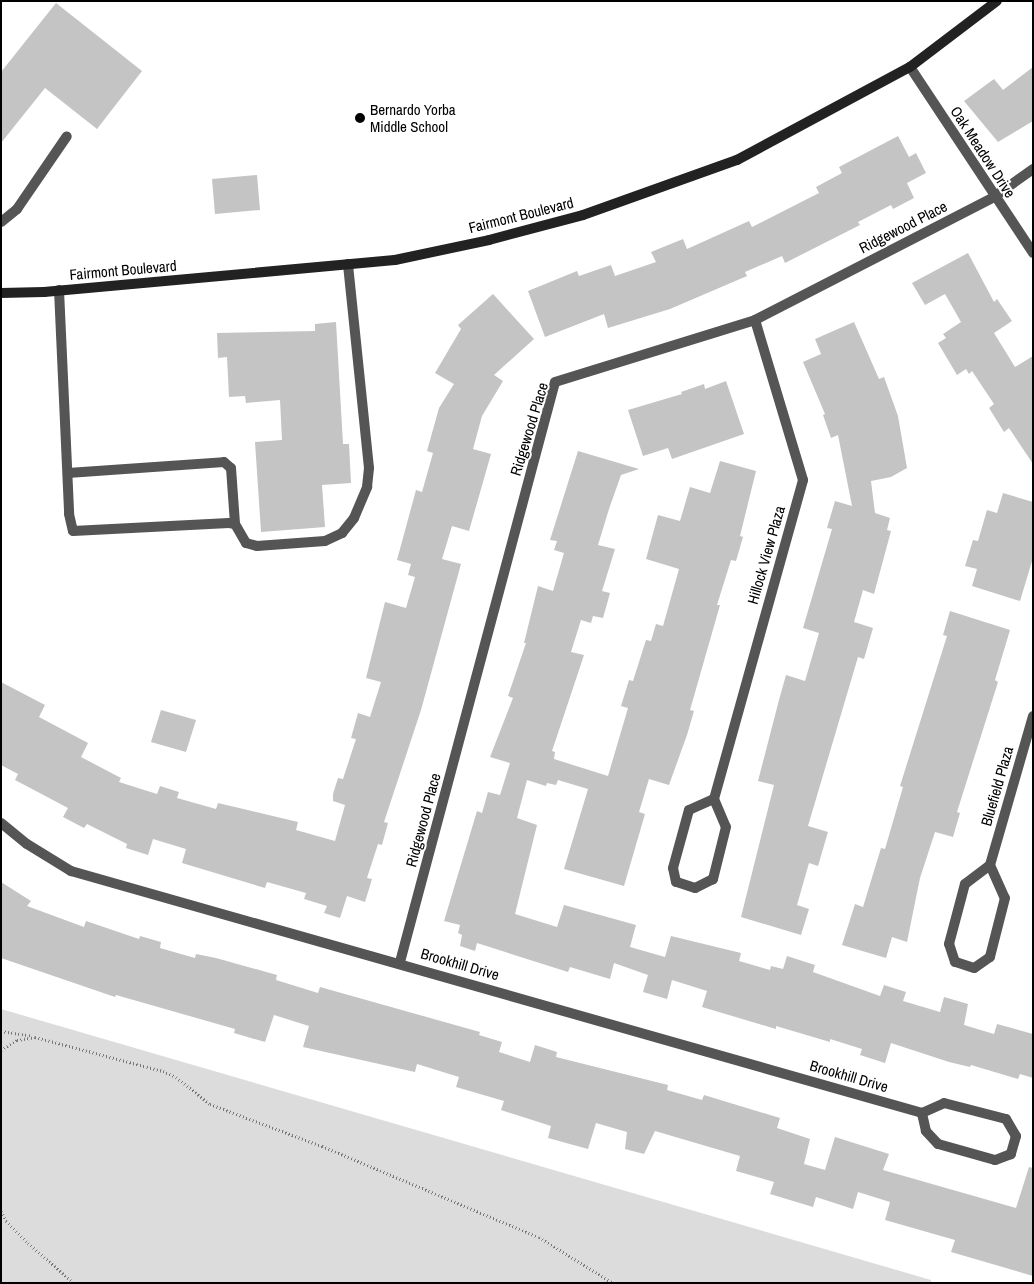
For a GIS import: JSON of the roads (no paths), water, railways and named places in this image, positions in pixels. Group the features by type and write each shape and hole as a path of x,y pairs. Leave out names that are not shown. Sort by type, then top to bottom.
{"main road":[{"name":"Fairmont Boulevard","path":"1,293 59,290 395,260 470,244 582,215 737,160 910,67 997,1"}],"street":[{"name":"Oak Meadow Drive","path":"910,67 994,197 1033,253"},
{"path":"1,222 17,209 67,136"},
{"name":"Ridgewood Place","path":"400,962 555,382 755,320 994,197 1033,168"},
{"path":"68,473 224,462 231,468 235,524 246,543 257,546 325,542 342,533 361,504 369,468 348,264"},
{"path":"59,290 69,514 74,531 235,524"},
{"name":"Hillock View Plaza","path":"714,799 803,480 755,320"},
{"name":"Bluefield Plaza","path":"990,865 1033,716"},
{"path":"714,799 726,827 713,879 695,888 676,882 672,868 689,810 714,799"},
{"name":"Brookhill Drive","path":"1,823 27,844 71,871 400,962 922,1113"},
{"path":"990,865 1004,898 990,957 974,968 954,962 948,944 965,884 990,865"},
{"path":"944,1103 1006,1119 1016,1136 1011,1154 995,1160 938,1144 926,1131 922,1113 944,1103"}],"place":[{"name":"Bernardo Yorba Middle School","path":"360,118"}]}
